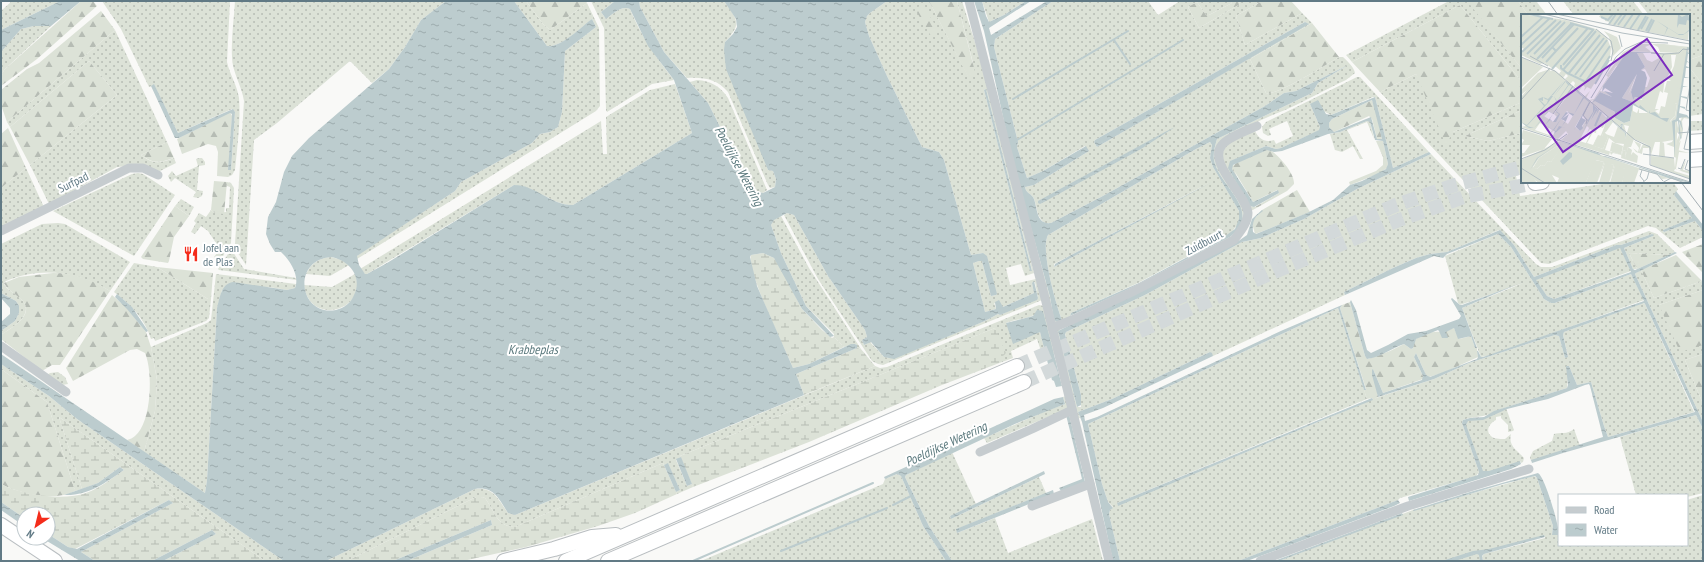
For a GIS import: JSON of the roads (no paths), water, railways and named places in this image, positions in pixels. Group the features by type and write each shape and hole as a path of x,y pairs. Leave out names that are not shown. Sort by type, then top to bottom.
{"highway":[{"path":"1690,142 1703,141"},
{"path":"1690,160 1703,159"},
{"path":"566,561 1017,366"},
{"path":"608,561 674,534 1024,382"},
{"path":"1,525 55,561"},
{"path":"504,561 554,549 592,537 629,534"},
{"path":"620,561 674,534"}],"street":[{"path":"969,1 1052,328 1109,561"},
{"name":"Zuidbuurt","path":"1052,328 1130,293 1234,240 1244,226 1248,214 1246,206 1219,161 1218,151 1226,141 1257,126"},
{"name":"Surfpad","path":"1,231 129,168 143,168 158,175"},
{"path":"1,346 66,392"},
{"path":"980,452 1072,410"},
{"path":"1260,561 1408,506 1529,469"},
{"path":"1032,506 1090,484"}],"water":[{"path":"60,1 81,1 51,26 34,26 21,29 1,52 1,30"},
{"name":"Krabbeplas","path":"446,1 514,1 547,46 558,44 577,32 592,19 596,27 565,51 562,112 558,127 550,132 540,134 532,143 461,182 455,191 357,256 359,265 365,274 387,263 514,185 529,188 557,202 573,205 692,133 674,80 648,46 630,9 620,9 606,19 601,12 615,1 639,1 640,7 664,52 708,103 748,182 754,191 763,193 775,187 776,179 773,171 768,170 726,69 724,50 725,42 733,34 737,27 736,19 724,1 887,1 867,16 865,22 869,36 922,147 939,152 944,160 971,255 983,253 987,256 996,295 991,296 982,261 973,263 985,312 996,309 995,302 999,300 1003,307 1034,293 1032,283 1034,281 1038,298 1037,300 1000,315 998,314 985,321 894,359 884,357 871,342 864,345 862,340 867,337 865,330 828,276 794,215 787,213 774,220 771,225 781,253 806,306 834,336 830,337 802,309 774,258 763,253 751,255 750,257 757,286 793,368 809,364 851,344 857,345 857,348 796,374 804,395 515,515 508,513 499,498 491,492 482,489 475,489 326,561 284,561 77,419 49,396 1,364 1,354 205,493 217,308 223,288 229,283 233,282 287,290 295,288 296,278 291,264 281,252 275,252 266,234 268,217 276,202 284,172 292,156 309,138 389,69 405,47 421,20","holes":["331,257 338,259 353,270 357,282 356,288 349,303 342,308 336,310 324,310 314,305 308,297 305,287 305,277 310,268 318,260"]},
{"path":"974,1 982,1 989,22 1004,15 1026,1 1031,1 989,28 991,35 1047,1 1053,1 995,39 994,47 1018,142 1017,147 1027,178 1043,171 1086,146 1089,151 1034,185 1025,187 1027,192 1035,201 1040,218 1046,223 1051,223 1101,197 1265,106 1284,93 1296,91 1348,65 1318,83 1312,93 1217,139 1214,160 1223,180 1237,199 1243,218 1239,227 1230,237 1125,291 1070,316 1071,313 1139,283 1221,239 1235,229 1239,219 1239,211 1213,167 1210,158 1212,145 1210,142 1048,235 1046,242 1047,264 1062,320 1057,322 1054,320 1050,297 1013,162 984,31"},
{"path":"1305,22 1309,24 1097,147 1094,142 1095,140"},
{"path":"154,84 178,133 233,109 235,112 231,170 228,170 232,114 230,113 179,138 175,138 151,86"},
{"path":"986,89 1032,271 1030,271 984,90"},
{"path":"1375,97 1393,168 1429,152 1431,154 1357,189 1304,219 1261,238 1242,242 1145,295 1066,332 1065,334 1081,395 1081,405 1077,407 1058,331 1237,242 1247,235 1252,219 1262,210 1263,211 1258,215 1253,223 1253,232 1256,234 1307,213 1333,200 1350,185 1362,181 1386,169 1388,164 1383,141 1375,140 1370,122 1367,121 1340,132 1328,134 1282,151 1274,152 1267,150 1233,165 1232,169 1253,202 1278,190 1279,193 1254,207 1250,206 1228,168 1230,161 1266,146 1276,149 1281,148 1319,130 1320,127 1310,104 1318,100 1326,114 1331,115","holes":["1372,100 1382,139 1377,139 1371,117 1334,132 1329,127 1329,123 1332,119"]},
{"path":"1175,127 1141,149 1044,202 1040,204 1038,203 1038,201"},
{"path":"1212,182 1054,267 1055,264 1073,254"},
{"path":"1676,191 1703,225 1703,231 1695,221 1664,232 1663,231 1692,218 1674,195"},
{"path":"1500,230 1514,245 1534,277 1616,245 1621,245 1652,234 1654,235 1624,248 1633,269 1635,270 1675,252 1677,253 1635,274 1703,422 1703,429 1696,415 1532,463 1531,460 1603,437 1589,384 1548,399 1507,409 1483,420 1468,421 1466,425 1483,471 1489,471 1520,461 1521,464 1511,469 1409,501 1408,497 1478,475 1479,472 1462,423 1463,420 1484,417 1494,411 1567,388 1566,366 1569,366 1577,385 1591,382 1608,437 1695,412 1644,303 1564,332 1563,335 1568,357 1565,358 1559,336 1555,335 1469,363 1434,379 1378,397 1372,375 1373,369 1383,393 1422,380 1423,376 1414,357 1416,353 1426,375 1430,377 1477,359 1477,351 1481,357 1483,357 1644,301 1631,274 1555,303 1551,303 1544,299 1511,247 1498,234 1447,254 1443,258 1434,256 1345,295 1344,292 1416,258 1430,254 1447,252","holes":["1620,248 1631,272 1554,299 1547,296 1536,280"]},
{"path":"1518,284 1462,308 1477,348 1475,348 1471,336 1458,339 1454,328 1446,332 1448,338 1442,338 1438,330 1416,339 1413,348 1411,349 1404,344 1372,358 1367,359 1365,356 1350,302 1351,300 1356,310 1367,350 1371,353 1408,334 1426,331 1459,319 1461,316 1451,299 1452,298 1462,305"},
{"path":"1,293 16,301 19,306 19,313 15,321 1,331 1,322 10,314 10,308 1,298"},
{"path":"117,294 132,307 148,331 146,332 115,297"},
{"path":"1342,305 1340,308 1366,390 1364,390 1338,308 1088,424 1102,484 1108,502 1113,508 1110,510 1109,514 1120,561 1113,561 1082,422 1078,412 1112,399 1210,352 1212,353 1213,356 1103,408 1084,415 1085,421 1097,417 1283,330"},
{"path":"1037,310 1043,311 1062,386 1056,387 1054,381 1052,380 1040,332 1013,344 1006,323 1033,316"},
{"path":"1063,397 1065,404 1017,423 906,475 905,477 929,526 952,561 946,561 923,526 901,476 897,474 885,479 884,477 1054,399"},
{"path":"1372,398 1373,400 1118,506 1117,503"},
{"path":"1069,414 1085,482 1061,491 1059,488 1082,479 1066,415"},
{"path":"681,457 692,484 687,486 676,459"},
{"path":"668,463 680,490 676,492 664,465"},
{"path":"120,467 124,470 96,488 73,495 64,495 98,483"},
{"path":"1044,471 1045,474 951,519 950,516"},
{"path":"1538,473 1541,476 1551,502 1557,522 1558,535 1552,535 1553,526 1537,478 1535,476 1503,484 1414,511 1413,510"},
{"path":"1053,490 1054,494 957,533 956,529"},
{"path":"169,500 173,503 81,552 95,561 80,561 55,546 56,539 68,547 77,549"},
{"path":"1398,500 1400,503 1394,506 1247,561 1238,561"},
{"path":"1,502 16,512 16,520 1,510"},
{"path":"1402,513 1403,515 1279,561 1274,561"},
{"path":"491,520 492,525 407,561 393,561"},
{"path":"212,530 216,534 163,561 152,561"},
{"path":"1544,535 1545,537 1484,554 1482,556 1483,561 1480,561 1479,555 1477,554 1458,560 1442,561 1473,551 1489,549"}],"waterway":[{"path":"1013,99 1128,31"},
{"path":"1114,40 1130,64"},
{"path":"1017,140 1183,40"},
{"path":"693,561 873,483"},
{"path":"893,505 911,496"},
{"path":"781,551 887,508"}],"tunnel":[{"path":"1017,366 1396,205 1455,185 1521,167"},
{"path":"1024,382 1274,272 1399,220 1464,197 1535,183"}],"tram line":[{"path":"1548,1 1557,14"},
{"path":"1682,183 1703,211"}],"place":[{"name":"Jofel aan de Plas","path":"191,254"}],"water label":[{"name":"Poeldijkse Wetering","path":"739,166"},
{"name":"Poeldijkse Wetering","path":"946,444"}]}
